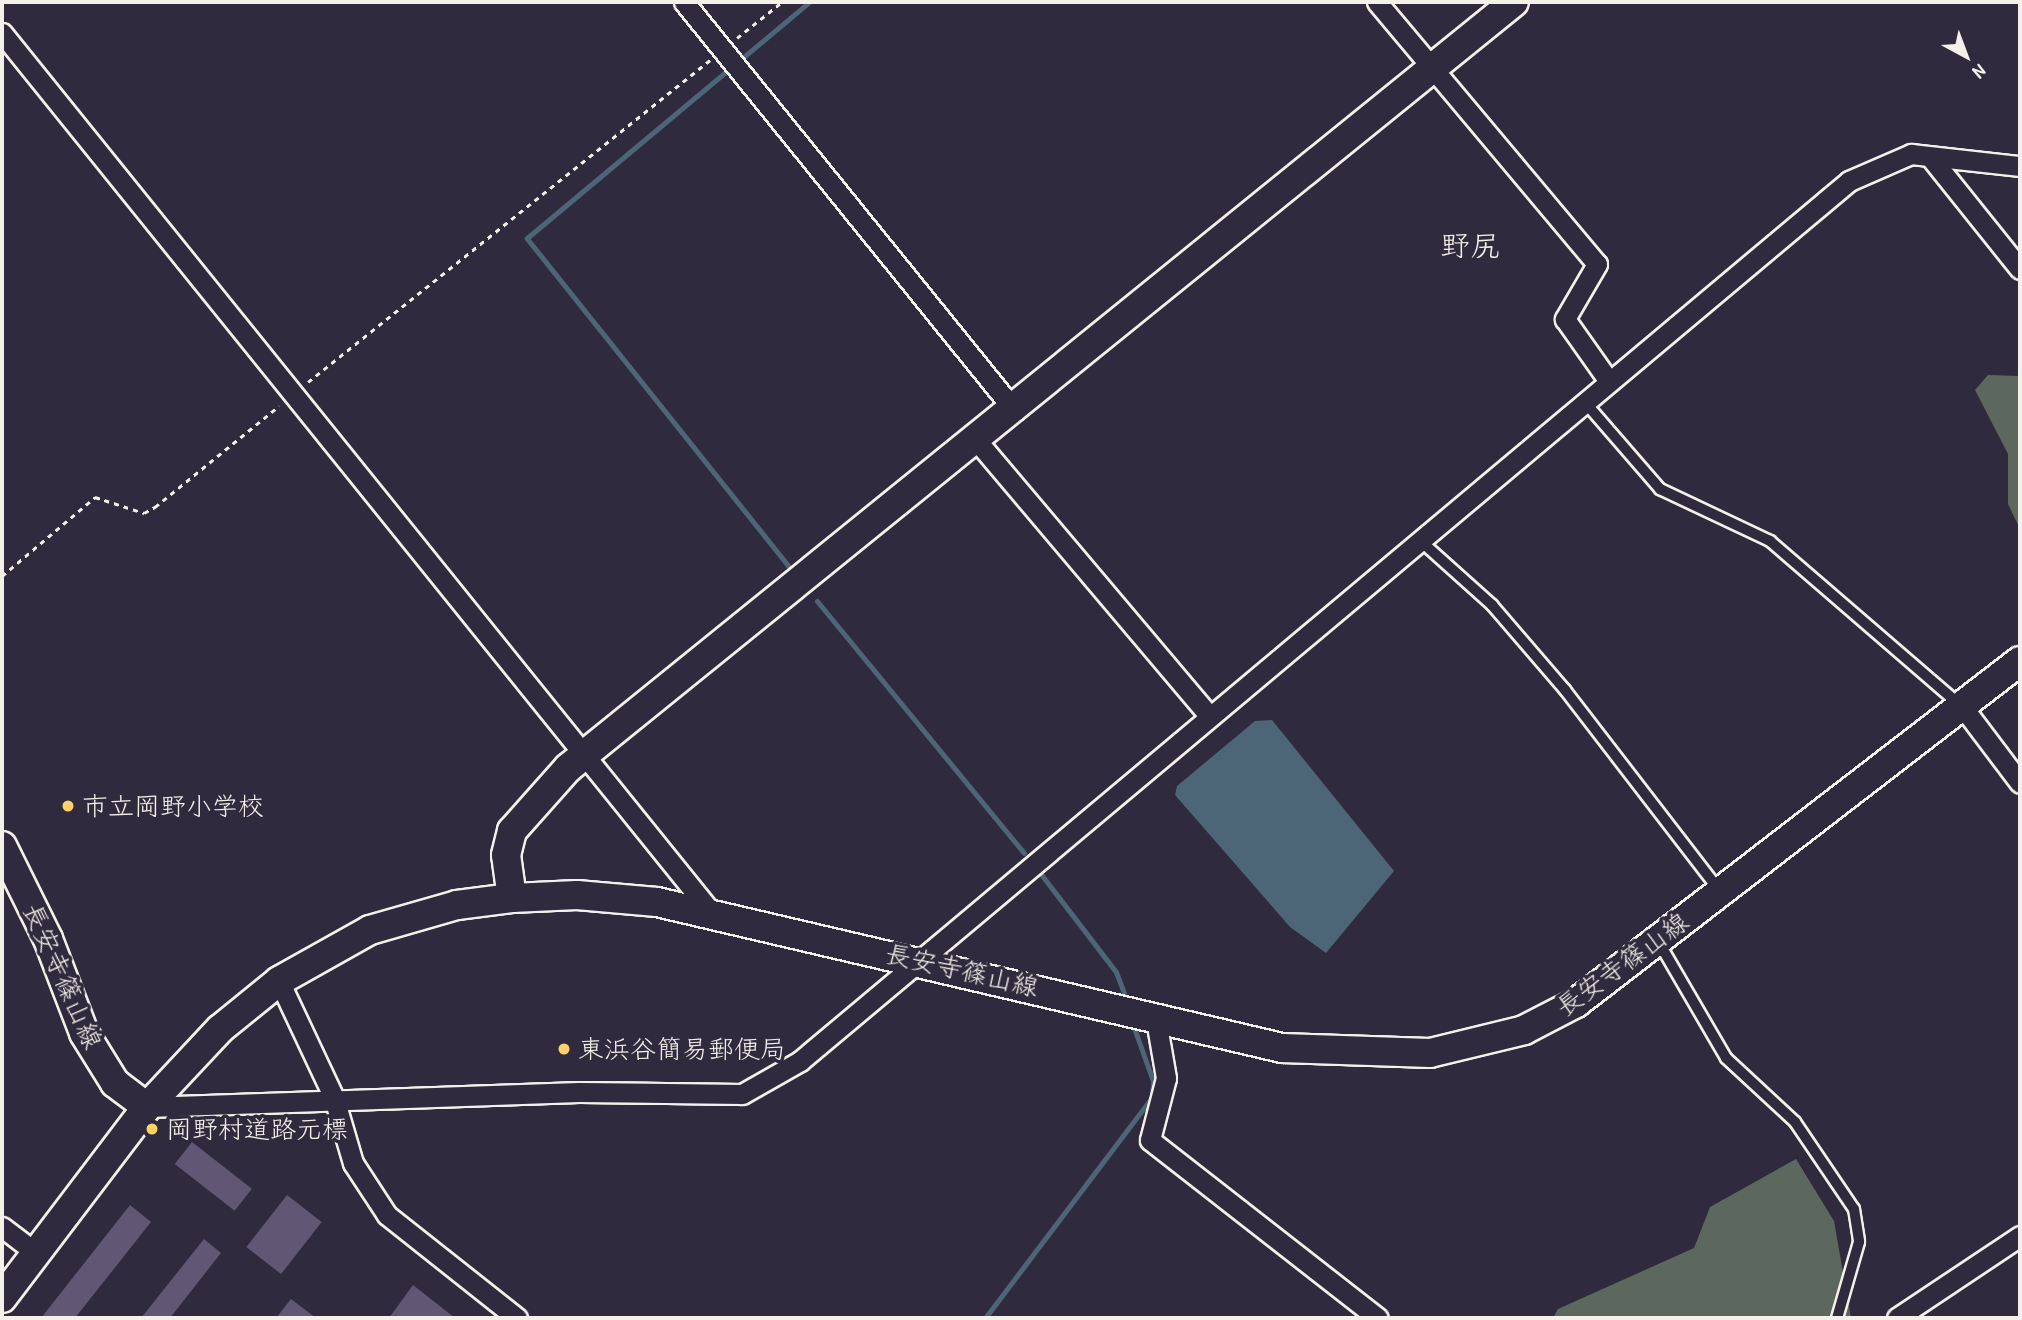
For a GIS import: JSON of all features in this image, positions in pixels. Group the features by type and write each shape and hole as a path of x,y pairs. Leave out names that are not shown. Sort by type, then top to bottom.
{"main road":[{"path":"512,898 506,855 512,831 584,755 1015,411 1514,2"},
{"name":"長安寺篠山線","path":"2,846 48,939 84,1033 115,1083 147,1107 220,1029 279,981 370,930 457,905 512,898 577,895 712,912 1154,1014 1282,1048 1430,1053 1524,1030 1576,1003 2020,661"},
{"path":"2,1298 147,1107"}],"street":[{"path":"684,2 1015,411"},
{"path":"1377,2 1597,264 1565,319 1608,380"},
{"path":"2,33 712,912"},
{"path":"147,1107 334,1098 742,1094 800,1061 917,958 1208,714 1423,542 1583,400 1849,181 1901,157 2020,166"},
{"path":"1931,158 2020,270"},
{"path":"977,441 1208,714"},
{"path":"1962,706 2020,783"},
{"path":"279,981 334,1098 353,1163 387,1215 517,1318"},
{"path":"1154,1014 1166,1078 1150,1140 1378,1318"},
{"path":"2,1227 36,1252"},
{"path":"1897,1318 2020,1236"}],"lane":[{"path":"1583,400 1660,489 1770,541 1962,706"},
{"path":"1423,542 1492,605 1557,681 1720,891"},
{"path":"1658,940 1726,1058 1795,1122 1854,1209 1859,1242 1837,1318"}],"path":[{"path":"2,576 95,497 144,513 155,507 782,2"}],"shaded area":[{"path":"1988,375 2020,376 2020,529 2008,504 2008,454 1975,390"},
{"path":"1796,1159 1834,1221 1851,1318 1553,1318 1558,1309 1694,1248 1710,1207"}],"water":[{"path":"1272,720 1394,871 1326,953 1290,927 1175,795 1177,786 1255,721"}],"building":[{"path":"192,1142 252,1189 235,1211 175,1164"},
{"path":"287,1195 322,1222 281,1274 246,1247"},
{"path":"130,1205 151,1222 75,1318 41,1318"},
{"path":"204,1239 221,1253 170,1318 141,1318"},
{"path":"413,1285 455,1318 389,1318"},
{"path":"291,1299 316,1318 276,1318"}],"waterway":[{"path":"790,568 527,238 809,2"},
{"path":"817,601 1024,853"},
{"path":"1037,869 1116,972 1124,993"},
{"path":"985,1318 1152,1097 1153,1081 1134,1028"}],"place":[{"name":"市立岡野小学校","path":"68,806"},
{"name":"東浜谷簡易郵便局","path":"564,1049"},
{"name":"岡野村道路元標","path":"152,1129"}],"district":[{"name":"野尻","path":"1470,245"}]}
